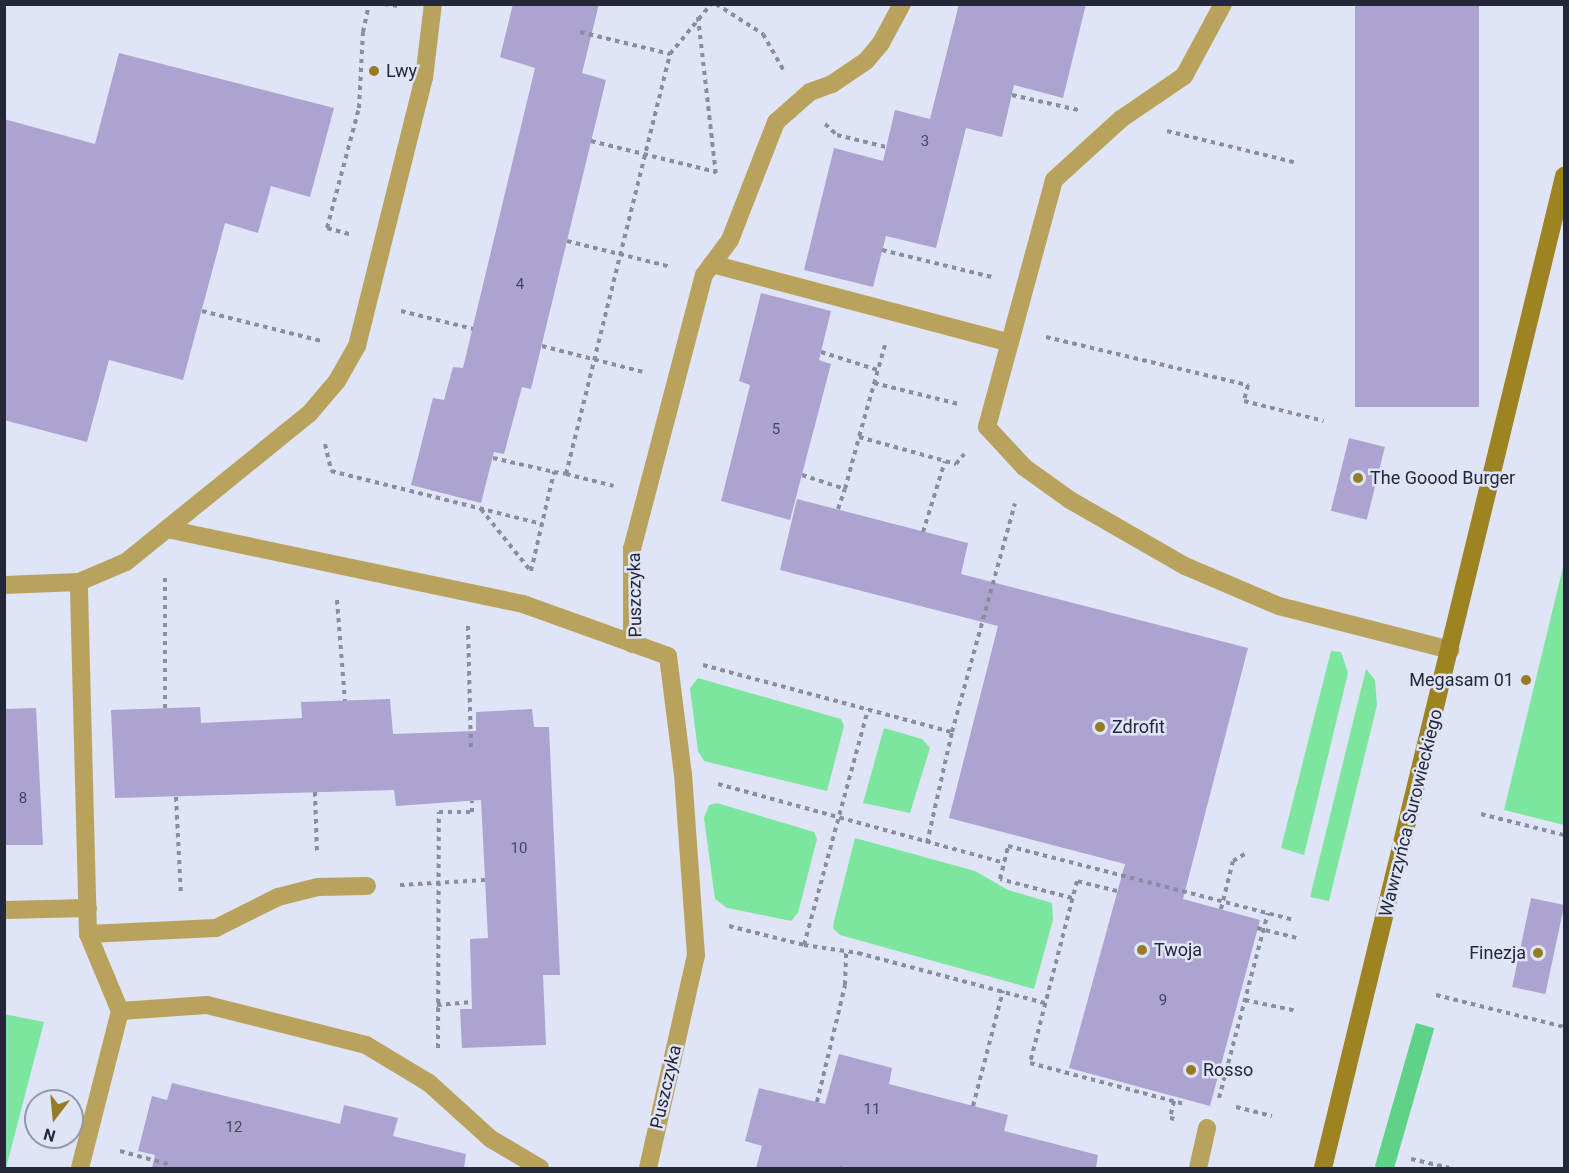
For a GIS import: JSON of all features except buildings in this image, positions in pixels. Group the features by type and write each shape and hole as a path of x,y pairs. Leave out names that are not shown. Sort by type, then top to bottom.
{"street":[{"path":"4,585 79,582 126,562 309,414 337,381 357,346 368,303 424,78 433,4"},
{"name":"Puszczyka","path":"648,1168 696,955 683,774 668,656 632,644 632,549 698,298 712,264 730,240 777,122 800,101 854,71 866,60 881,43 902,4"},
{"path":"1223,4 1184,76 1121,120 1054,180 988,420 1024,467 1070,500 1185,566 1279,606 1450,650"},
{"name":"Wawrzyńca Surowieckiego","path":"1323,1168 1564,176"},
{"path":"712,264 893,312 1012,336"},
{"path":"167,530 523,604 632,644"},
{"path":"79,582 88,934 120,1011 80,1168"},
{"path":"88,934 183,932 216,928 278,897 318,887 367,886"},
{"path":"4,910 88,909"},
{"path":"120,1011 207,1005 366,1045 429,1083 491,1139 540,1168"},
{"path":"1198,1168 1207,1128"}],"path":[{"path":"353,235 327,228 359,108 363,32 369,4"},
{"path":"384,4 404,7"},
{"path":"566,474 670,54 698,16 711,4"},
{"path":"716,4 763,34 800,101"},
{"path":"698,16 716,183"},
{"path":"580,32 670,54"},
{"path":"837,135 886,147"},
{"path":"591,141 716,172"},
{"path":"567,241 673,267"},
{"path":"882,250 1026,286"},
{"path":"368,303 473,329"},
{"path":"202,311 324,342"},
{"path":"838,509 893,312"},
{"path":"1012,336 1248,385 1244,401 1324,420"},
{"path":"542,346 642,372"},
{"path":"821,352 878,370"},
{"path":"859,437 956,464 988,420 874,383"},
{"path":"309,414 322,428 331,471 542,524"},
{"path":"493,458 615,486"},
{"path":"923,532 945,460"},
{"path":"927,843 952,732 1024,467"},
{"path":"523,604 554,472"},
{"path":"802,475 845,489"},
{"path":"480,508 531,571"},
{"path":"165,708 167,530"},
{"path":"334,563 345,701"},
{"path":"468,592 471,748"},
{"path":"668,656 952,732"},
{"path":"804,945 836,818 868,710"},
{"path":"683,774 1004,863"},
{"path":"315,792 318,887"},
{"path":"176,797 183,932"},
{"path":"429,1083 438,1060 436,881 440,866 439,812 472,812 472,801"},
{"path":"1481,814 1564,836"},
{"path":"1072,898 1000,879 1008,846 1295,920"},
{"path":"1221,909 1233,861 1248,852"},
{"path":"436,881 485,880"},
{"path":"1117,891 1077,881 1030,1063 1195,1107"},
{"path":"1218,1102 1268,913"},
{"path":"695,918 804,945 846,951 1046,1003"},
{"path":"1257,928 1301,939"},
{"path":"817,1102 845,985 846,951"},
{"path":"973,1106 1003,991"},
{"path":"1436,994 1564,1026"},
{"path":"1245,1000 1297,1011"},
{"path":"437,1005 472,1002"},
{"path":"1170,1118 1174,1101"},
{"path":"1245,1109 1272,1116"},
{"path":"137,1156 171,1165"},
{"path":"1411,1159 1449,1168"}],"green space":[{"path":"1564,563 1564,825 1504,810"},
{"path":"1331,651 1341,652 1348,673 1304,855 1281,848"},
{"path":"1366,669 1375,680 1377,705 1329,901 1310,897"},
{"path":"698,678 841,719 844,726 827,791 704,761 698,751 690,688"},
{"path":"884,728 922,739 930,748 910,813 863,803"},
{"path":"717,803 814,832 817,839 798,913 791,921 727,908 715,899 704,818 709,805"},
{"path":"855,838 975,871 1008,890 1052,903 1053,920 1034,989 840,935 833,928 834,921"},
{"path":"4,1014 44,1022 27,1089 24,1089 24,1099 6,1168 4,1168"},
{"path":"1416,1023 1434,1028 1394,1168 1375,1166"}],"place":[{"name":"Lwy","path":"374,71"},
{"name":"The Goood Burger","path":"1358,478"},
{"name":"Megasam 01","path":"1526,680"},
{"name":"Zdrofit","path":"1100,727"},
{"name":"Twoja","path":"1142,950"},
{"name":"Finezja","path":"1538,953"},
{"name":"Rosso","path":"1191,1070"}]}
